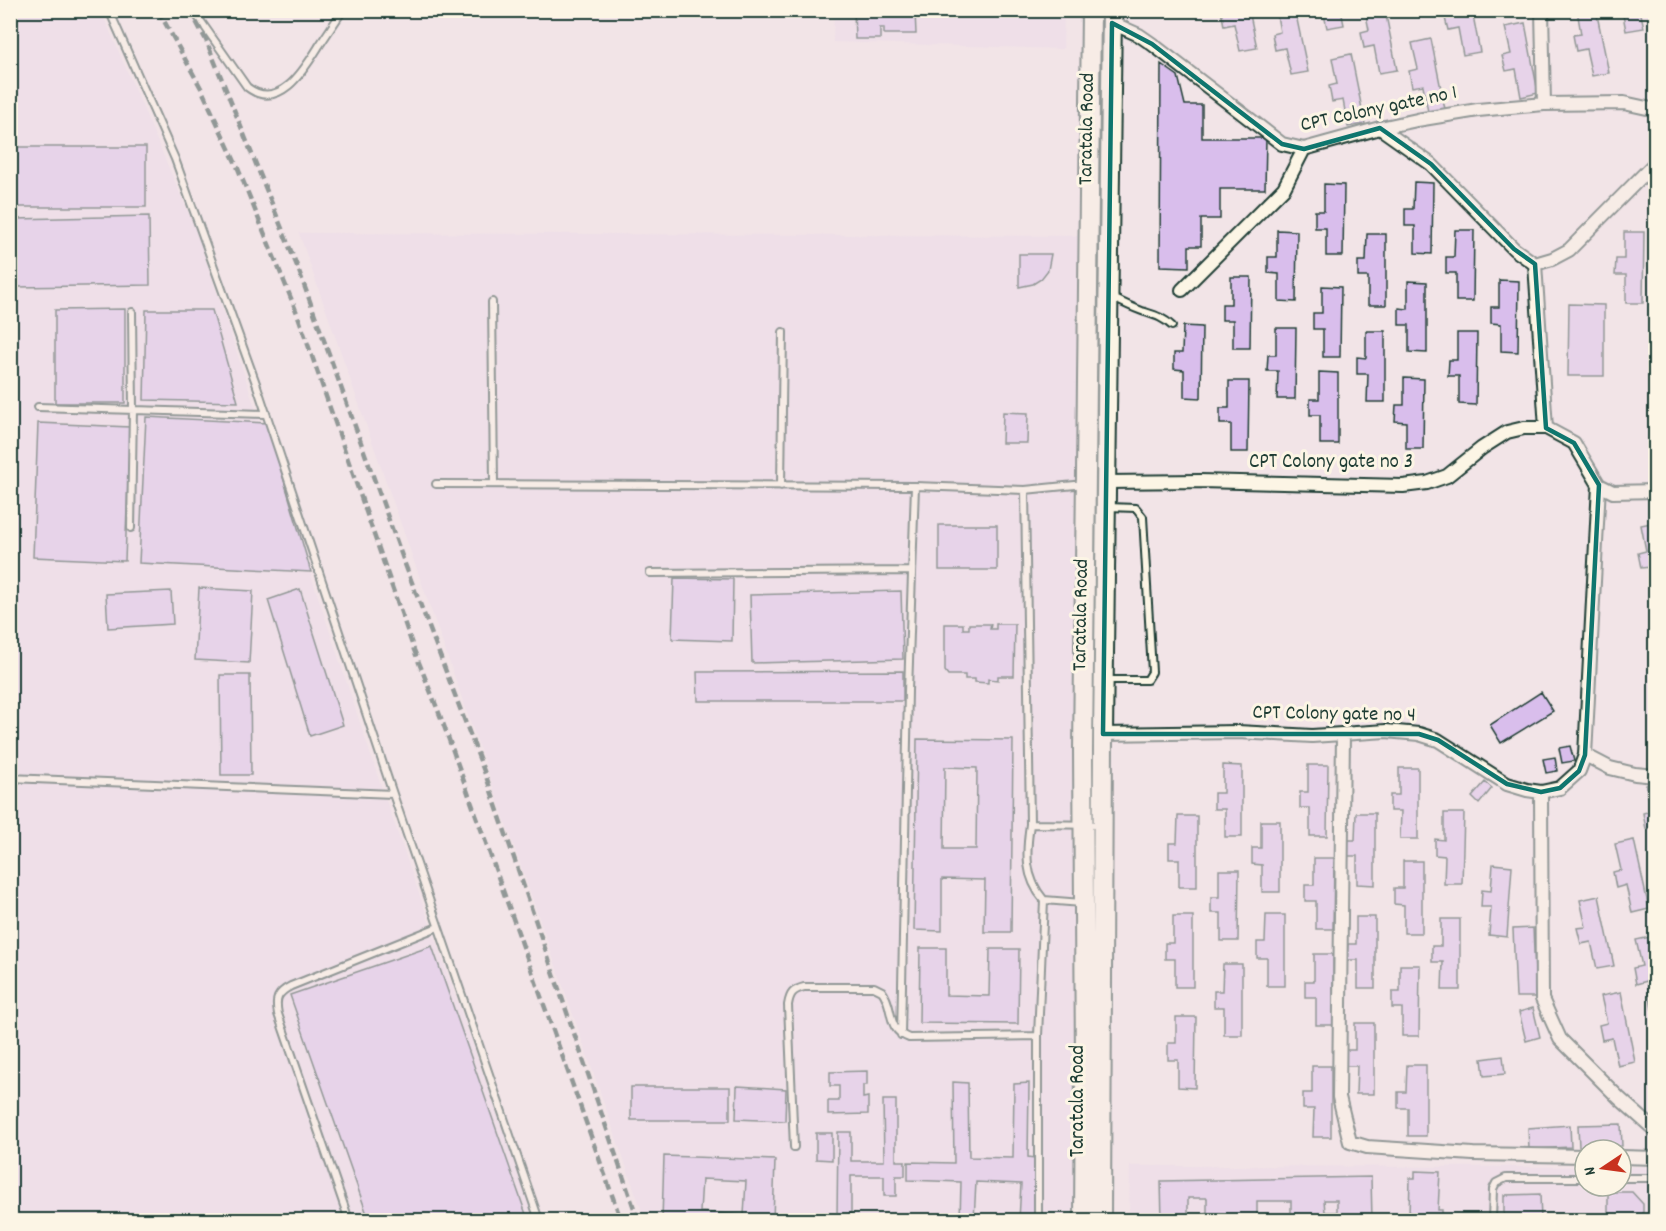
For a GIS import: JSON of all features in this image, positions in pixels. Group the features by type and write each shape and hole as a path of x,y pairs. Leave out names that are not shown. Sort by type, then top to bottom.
{"main road":[{"path":"1084,1221 1085,1063 1093,904 1083,824 1092,10"},
{"name":"Taratala Road","path":"1101,1221 1093,904 1102,825 1112,17"}],"street":[{"path":"1542,10 1544,104"},
{"name":"CPT Colony gate no 1","path":"1112,17 1152,44 1282,144 1304,149 1380,128 1478,110 1544,104 1624,103 1656,111"},
{"path":"1380,128 1431,164 1514,249 1534,264 1546,428 1574,443 1599,485 1613,492 1656,491"},
{"path":"1182,290 1284,188 1304,149"},
{"path":"1534,264 1552,259 1569,250 1656,162"},
{"name":"CPT Colony gate no 3","path":"1106,482 1200,481 1403,486 1427,483 1447,476 1482,448 1507,432 1524,428 1546,428"},
{"path":"1599,485 1586,755 1579,771 1560,788 1541,792 1542,999 1560,1039 1656,1131"},
{"name":"CPT Colony gate no 4","path":"1103,734 1238,732 1312,736 1386,731 1419,734 1438,740 1507,784 1541,792"},
{"path":"1343,734 1340,1096 1350,1142 1367,1147 1473,1154 1573,1156"},
{"path":"1586,755 1610,768 1656,776"},
{"path":"1633,1157 1656,1158"}],"lane":[{"path":"109,10 174,159 266,414 539,1221"},
{"path":"193,10 247,87 255,94 266,96 289,85 299,76 343,10"},
{"path":"1108,296 1166,320 1172,326"},
{"path":"492,302 494,484"},
{"path":"131,528 132,312"},
{"path":"781,486 783,332"},
{"path":"39,407 266,414"},
{"path":"436,484 915,486 1025,490 1085,483"},
{"path":"901,1035 915,486"},
{"path":"1025,490 1030,824 1027,863 1030,879 1044,900 1093,904"},
{"path":"1103,680 1147,680 1152,672 1143,517 1136,508 1106,507"},
{"path":"651,573 912,571"},
{"path":"10,778 393,794"},
{"path":"1030,824 1102,825"},
{"path":"1038,1221 1038,1036 1044,900"},
{"path":"349,1221 278,1014 276,1005 278,996 282,990 291,986 438,927"},
{"path":"794,1147 788,1005 789,995 794,990 804,987 874,987 882,990 896,1030 909,1038 1038,1036"},
{"path":"1492,1221 1492,1189 1500,1180 1506,1178 1573,1178"},
{"path":"1633,1178 1656,1178"}],"highlighted area":[{"path":"1112,23 1152,44 1282,144 1304,149 1380,128 1431,164 1514,249 1535,264 1546,428 1574,443 1599,485 1585,755 1579,771 1560,788 1541,792 1507,784 1438,740 1419,734 1103,734"}],"shaded area":[{"path":"10,11 101,11 197,233 384,795 535,1220 11,1220"},
{"path":"834,11 1064,11 1063,49 833,42"},
{"path":"299,233 1078,236 1078,1220 645,1220"},
{"path":"1130,1166 1573,1167 1573,1198 1633,1198 1633,1167 1655,1167 1655,1220 1129,1220"}],"building":[{"path":"854,10 915,11 916,34 884,34 884,28 880,28 880,39 855,39"},
{"path":"1221,10 1249,10 1257,48 1240,51 1234,24 1224,26"},
{"path":"1276,10 1295,10 1308,72 1291,75 1285,48 1275,50 1272,34 1280,32"},
{"path":"1323,10 1341,10 1344,25 1327,28"},
{"path":"1365,10 1385,10 1397,70 1379,73 1374,46 1364,48 1361,32 1369,30"},
{"path":"1452,10 1472,10 1480,52 1463,55 1458,28 1448,30 1444,14 1453,13"},
{"path":"1577,10 1596,10 1609,73 1592,76 1586,49 1576,51 1573,35 1581,34"},
{"path":"1622,10 1640,10 1644,28 1626,31"},
{"path":"1525,23 1538,93 1521,97 1516,69 1506,71 1502,56 1511,54 1505,27"},
{"path":"1431,39 1445,109 1428,112 1423,85 1412,87 1409,71 1418,69 1412,43"},
{"path":"1351,54 1365,124 1348,127 1343,100 1332,102 1329,86 1337,84 1332,58"},
{"path":"1161,64 1178,76 1185,105 1202,105 1202,138 1266,138 1265,189 1220,189 1220,219 1201,219 1201,246 1189,246 1189,267 1160,266"},
{"path":"16,147 146,147 146,207 17,207"},
{"path":"1414,182 1433,183 1432,254 1415,253 1415,226 1405,226 1405,209 1413,209"},
{"path":"1324,184 1344,185 1343,256 1326,256 1326,228 1315,228 1315,211 1324,211"},
{"path":"149,216 150,285 17,287 15,219"},
{"path":"1277,230 1297,231 1296,302 1279,301 1279,274 1268,273 1268,257 1277,257"},
{"path":"1455,230 1474,230 1473,301 1456,301 1456,273 1446,273 1446,257 1454,257"},
{"path":"1624,232 1644,232 1643,303 1626,303 1626,275 1615,275 1616,259 1624,259"},
{"path":"1367,234 1386,234 1386,305 1368,305 1368,277 1358,277 1358,261 1366,261"},
{"path":"1019,254 1051,254 1048,270 1041,279 1033,284 1019,287"},
{"path":"1231,277 1251,277 1250,348 1233,348 1233,320 1222,320 1222,304 1231,304"},
{"path":"1499,280 1519,281 1518,352 1501,351 1501,324 1491,323 1491,307 1499,307"},
{"path":"1408,281 1427,282 1427,353 1409,352 1409,325 1399,325 1399,308 1408,309"},
{"path":"1322,286 1341,287 1340,357 1323,357 1323,329 1313,329 1313,313 1322,313"},
{"path":"1569,304 1604,305 1604,376 1568,376"},
{"path":"125,309 125,403 55,403 55,310"},
{"path":"146,310 212,310 238,402 144,400"},
{"path":"1183,326 1202,327 1201,398 1184,397 1184,370 1174,369 1174,353 1182,353"},
{"path":"1276,328 1296,328 1295,399 1277,399 1278,371 1267,371 1268,355 1276,355"},
{"path":"1366,331 1385,331 1385,402 1367,402 1368,374 1357,374 1357,357 1366,358"},
{"path":"1457,333 1477,333 1476,405 1459,404 1459,376 1448,376 1449,360 1457,360"},
{"path":"1319,372 1338,373 1338,444 1320,444 1320,415 1310,415 1310,399 1319,399"},
{"path":"1404,378 1424,379 1423,449 1406,449 1406,422 1395,421 1396,405 1404,405"},
{"path":"1229,381 1249,381 1248,452 1231,452 1231,424 1220,424 1220,408 1229,408"},
{"path":"1003,412 1028,413 1027,443 1002,443"},
{"path":"146,417 267,423 311,572 139,563"},
{"path":"38,423 130,427 125,561 33,557"},
{"path":"1656,522 1656,586 1651,567 1641,568 1638,553 1646,551 1641,525"},
{"path":"939,525 997,525 997,570 939,570"},
{"path":"674,578 733,579 732,641 672,639"},
{"path":"199,588 253,591 249,663 195,660"},
{"path":"300,589 343,725 310,736 268,600"},
{"path":"171,591 173,624 108,628 106,594"},
{"path":"901,591 903,659 752,663 750,595"},
{"path":"945,624 963,624 963,629 969,629 969,624 991,624 990,629 996,629 996,624 1015,624 1014,676 998,676 998,680 988,679 988,683 965,679 965,675 948,675 945,671"},
{"path":"903,671 903,701 698,701 697,672"},
{"path":"220,675 250,675 251,775 221,775"},
{"path":"1541,692 1553,711 1501,743 1490,725"},
{"path":"917,739 1013,740 1011,932 984,932 985,880 942,879 942,931 914,930","holes":["945,767 977,768 976,849 944,849"]},
{"path":"1570,746 1574,761 1562,763 1559,748"},
{"path":"1555,757 1557,771 1546,773 1543,759"},
{"path":"1223,765 1242,766 1242,837 1225,837 1225,809 1214,809 1214,793 1223,793"},
{"path":"1308,765 1328,765 1327,836 1310,836 1310,808 1300,808 1300,792 1308,792"},
{"path":"1399,768 1418,768 1418,839 1400,839 1401,811 1390,811 1390,795 1399,795"},
{"path":"1485,782 1492,788 1479,804 1472,797"},
{"path":"1656,783 1656,827 1646,829 1643,813 1651,811 1646,785"},
{"path":"1356,813 1375,813 1375,885 1357,884 1357,856 1347,856 1347,840 1355,840"},
{"path":"1444,813 1464,813 1462,884 1444,884 1445,856 1435,855 1435,839 1444,840"},
{"path":"1178,816 1197,816 1197,887 1179,887 1179,859 1169,859 1169,843 1177,843"},
{"path":"1261,821 1280,821 1280,892 1262,892 1262,865 1252,864 1252,848 1261,848"},
{"path":"1634,840 1649,909 1632,913 1626,885 1616,888 1613,872 1621,870 1615,844"},
{"path":"1314,858 1334,858 1333,929 1316,929 1316,901 1305,901 1305,885 1314,885"},
{"path":"1403,861 1422,861 1422,933 1404,933 1404,905 1394,904 1394,888 1403,888"},
{"path":"1493,864 1512,866 1507,937 1489,935 1491,907 1481,907 1482,890 1491,891"},
{"path":"1219,870 1239,870 1238,941 1221,941 1221,913 1211,913 1211,897 1219,897"},
{"path":"1599,896 1614,966 1597,969 1591,942 1581,944 1577,928 1586,927 1580,900"},
{"path":"1266,915 1285,915 1285,986 1267,986 1267,958 1257,958 1257,942 1265,942"},
{"path":"1173,916 1193,916 1193,987 1175,987 1175,959 1165,959 1165,943 1173,943"},
{"path":"1356,917 1375,917 1375,988 1358,988 1358,960 1347,960 1348,944 1356,944"},
{"path":"1441,919 1460,919 1460,990 1442,990 1443,962 1432,962 1432,946 1441,946"},
{"path":"1533,928 1536,997 1516,997 1513,929"},
{"path":"1655,936 1656,1008 1652,1009 1647,981 1636,984 1633,968 1642,966 1636,940"},
{"path":"432,946 528,1220 369,1220 290,995"},
{"path":"920,948 946,948 946,995 989,996 990,949 1019,949 1018,1024 919,1023"},
{"path":"1314,954 1333,954 1333,1025 1316,1025 1316,997 1305,997 1305,981 1314,981"},
{"path":"1223,964 1242,964 1242,1035 1224,1035 1224,1007 1214,1007 1214,991 1222,991"},
{"path":"1400,965 1420,965 1419,1036 1402,1036 1402,1008 1392,1008 1392,992 1400,992"},
{"path":"1621,992 1635,1062 1618,1066 1612,1038 1602,1040 1599,1025 1607,1023 1601,996"},
{"path":"1533,1008 1540,1037 1526,1041 1519,1012"},
{"path":"1176,1017 1196,1017 1195,1088 1178,1087 1178,1060 1168,1060 1168,1043 1176,1043"},
{"path":"1355,1023 1374,1023 1374,1094 1356,1094 1357,1066 1346,1066 1346,1050 1355,1050"},
{"path":"1503,1056 1505,1074 1484,1076 1482,1059"},
{"path":"1407,1065 1426,1065 1426,1136 1408,1136 1408,1108 1398,1108 1398,1092 1406,1092"},
{"path":"1312,1066 1331,1066 1331,1137 1313,1137 1314,1109 1303,1109 1303,1093 1312,1093"},
{"path":"867,1071 867,1085 863,1085 863,1098 868,1097 868,1114 828,1115 828,1101 839,1101 839,1086 830,1086 830,1072"},
{"path":"953,1082 968,1083 969,1157 1013,1158 1014,1084 1029,1083 1028,1157 1035,1158 1035,1220 1019,1220 1021,1184 976,1182 974,1220 960,1220 961,1182 908,1180 908,1162 954,1163"},
{"path":"737,1086 786,1089 785,1121 736,1119"},
{"path":"631,1087 730,1087 730,1120 631,1120"},
{"path":"883,1100 896,1100 896,1161 905,1161 905,1176 896,1176 896,1196 884,1196 884,1176 851,1176 851,1219 889,1220 835,1220 837,1218 838,1132 851,1132 851,1161 884,1161"},
{"path":"1621,1124 1622,1138 1579,1138 1578,1125"},
{"path":"1570,1125 1571,1147 1529,1149 1528,1128"},
{"path":"816,1133 832,1133 832,1160 816,1159"},
{"path":"664,1156 775,1160 773,1220 662,1220","holes":["702,1179 746,1181 744,1215 700,1212"]},
{"path":"1415,1171 1440,1172 1438,1210 1442,1210 1442,1220 1419,1220 1420,1217 1409,1217 1410,1178 1415,1178"},
{"path":"1371,1177 1372,1220 1162,1220 1161,1181","holes":["1188,1198 1207,1198 1207,1216 1188,1216","1324,1200 1337,1200 1337,1212 1325,1212","1257,1201 1291,1201 1291,1219 1257,1219"]},
{"path":"1633,1193 1643,1204 1643,1220 1608,1220 1608,1198 1633,1198"},
{"path":"1540,1194 1541,1220 1504,1220 1504,1195"}],"railway":[{"path":"158,10 201,88 237,166 297,313 414,650 443,723 621,1220"},
{"path":"190,10 206,40 299,271 403,559 487,779 638,1220"}]}
